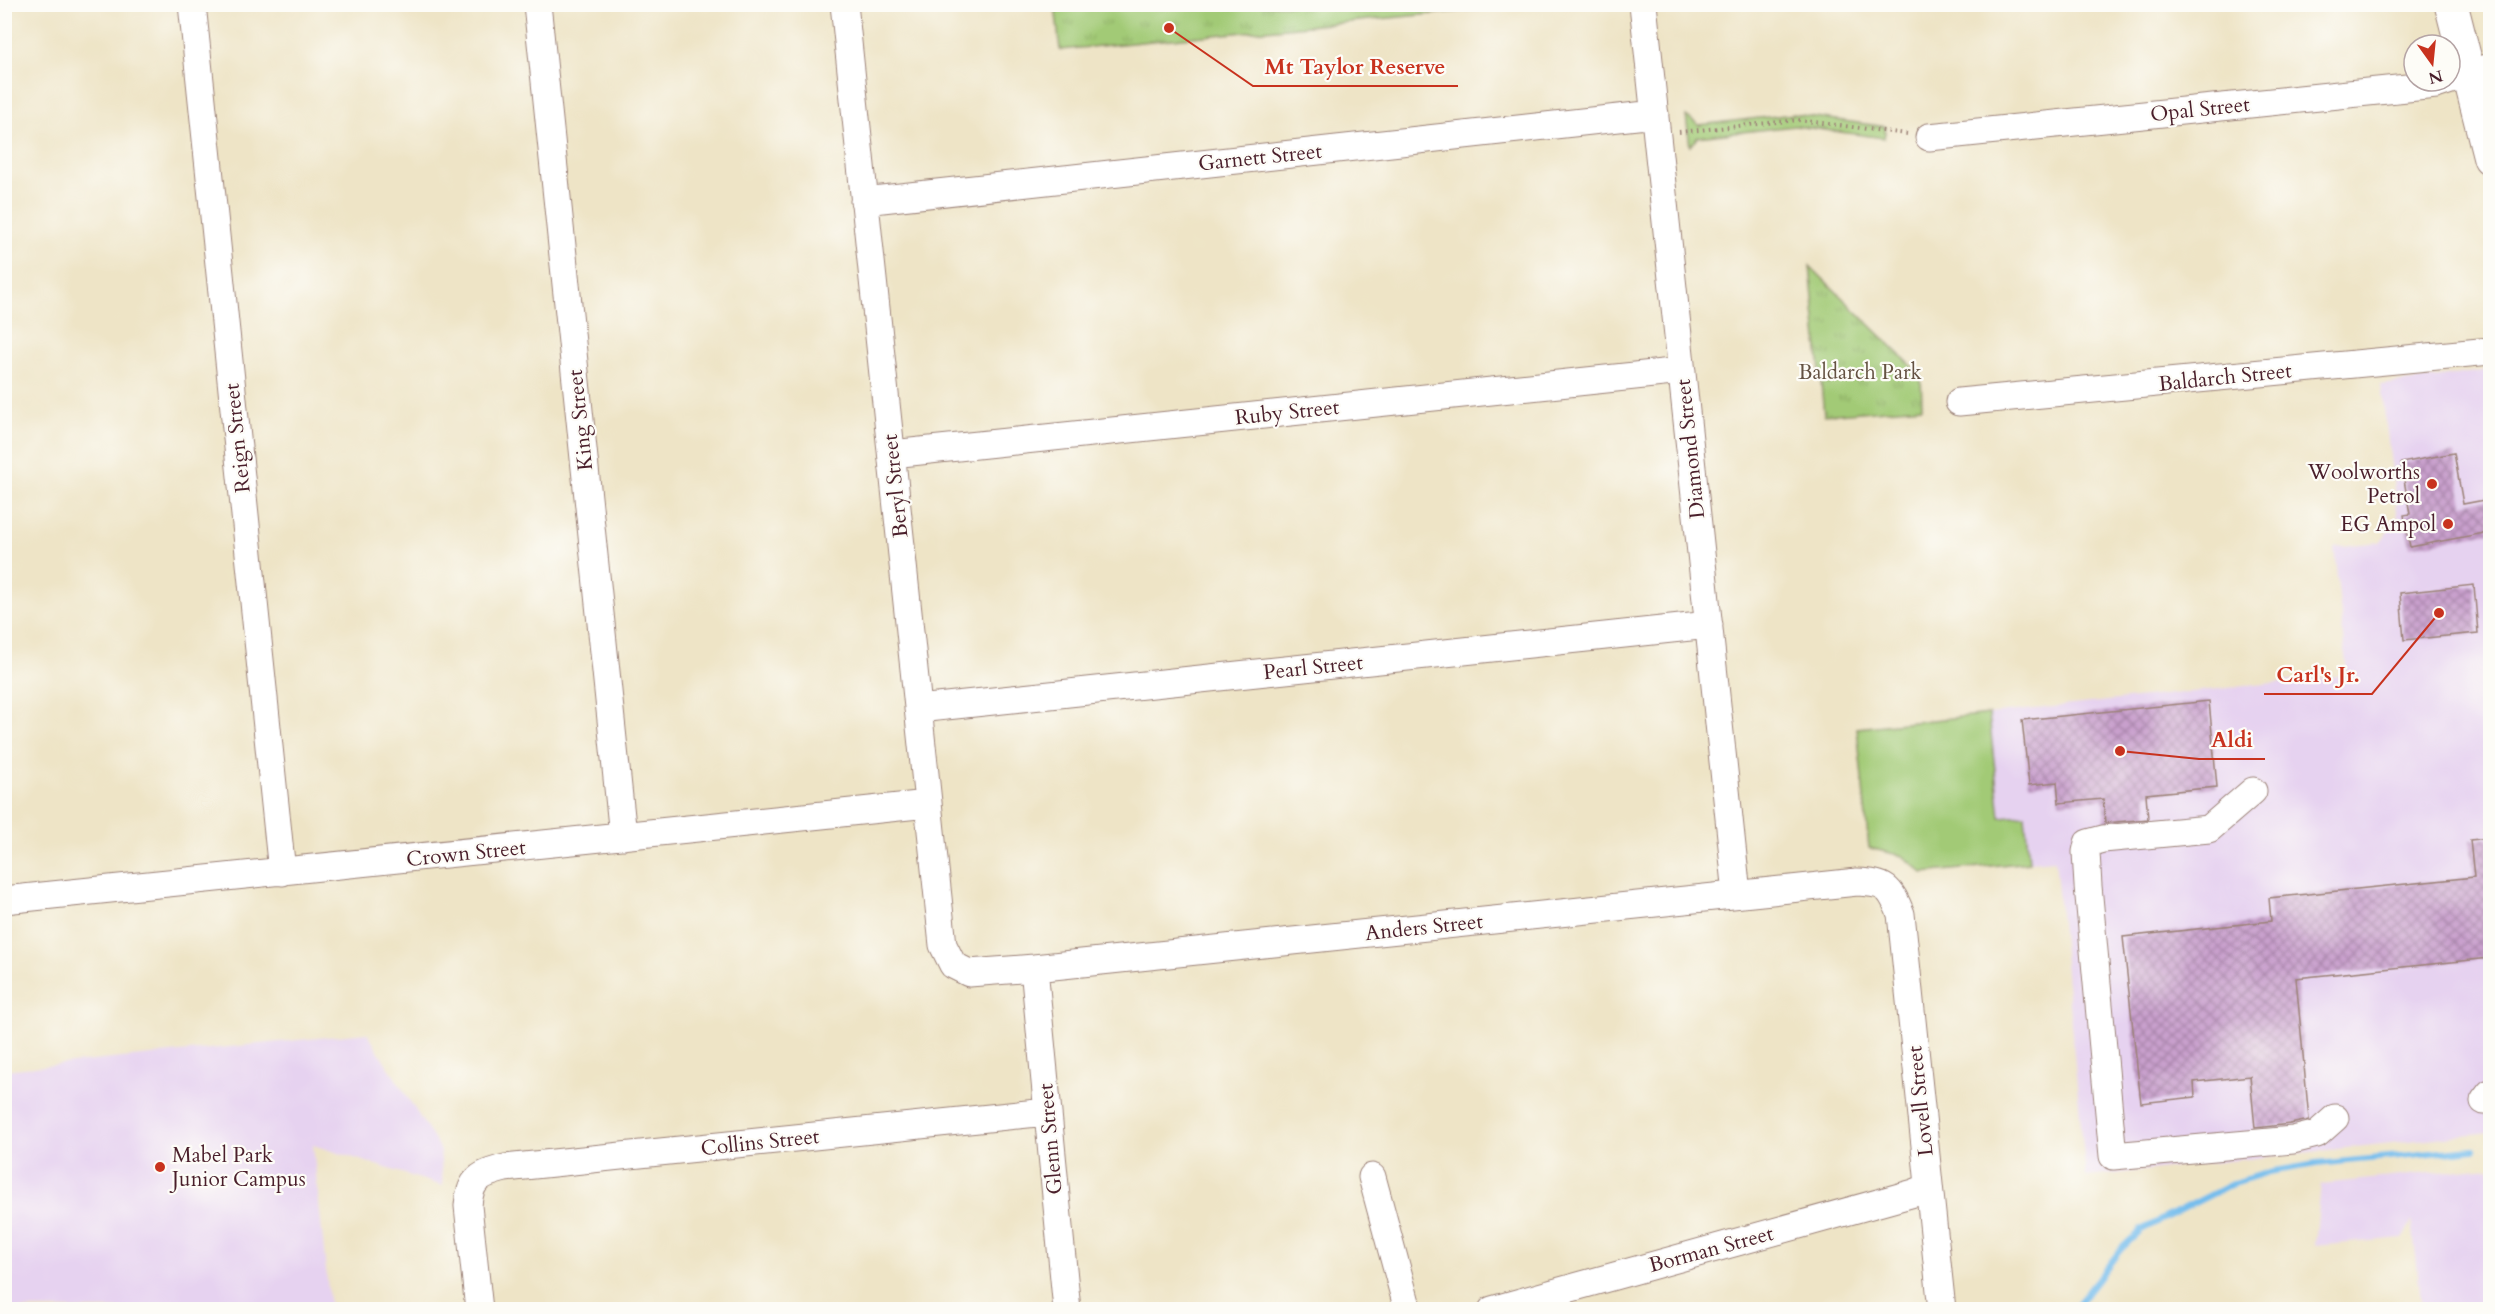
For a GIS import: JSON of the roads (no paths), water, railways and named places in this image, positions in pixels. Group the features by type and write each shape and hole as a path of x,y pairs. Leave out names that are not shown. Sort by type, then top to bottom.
{"main road":[{"path":"2451,4 2480,71 2490,158"}],"street":[{"name":"Reign Street","path":"192,4 282,872"},
{"name":"King Street","path":"537,4 623,836"},
{"name":"Beryl Street","path":"844,4 943,945 953,965"},
{"name":"Diamond Street","path":"1643,4 1737,894"},
{"name":"Opal Street","path":"1929,137 2436,85 2480,71"},
{"name":"Garnett Street","path":"864,201 1656,124"},
{"name":"Baldarch Street","path":"1959,402 2490,351"},
{"name":"Ruby Street","path":"892,454 1682,371"},
{"name":"Pearl Street","path":"918,709 1709,625"},
{"path":"2253,791 2209,829 2103,839 2088,843 2086,852 2088,886 2113,1156 2293,1140 2316,1134 2335,1118"},
{"name":"Crown Street","path":"4,900 928,804"},
{"name":"Anders Street","path":"953,965 969,973 1034,968 1857,882 1880,883 1893,894"},
{"name":"Lovell Street","path":"1893,894 1901,914 1942,1310"},
{"name":"Glenn Street","path":"1034,968 1067,1310"},
{"path":"2490,1093 2484,1101 2490,1099"},
{"name":"Collins Street","path":"479,1310 468,1206 469,1194 476,1180 488,1172 505,1168 1047,1112"},
{"path":"1372,1177 1408,1310"},
{"name":"Borman Street","path":"1492,1310 1929,1187"}],"waterway":[{"path":"2074,1310 2121,1249 2141,1230 2234,1183 2269,1172 2316,1164 2474,1149"}],"place":[{"name":"Mt Taylor Reserve","path":"1169,28"},
{"name":"Woolworths Petrol","path":"2432,484"},
{"name":"EG Ampol","path":"2448,524"},
{"name":"Carl's Jr.","path":"2439,613"},
{"name":"Aldi","path":"2120,751"},
{"name":"Mabel Park Junior Campus","path":"160,1167"}],"park label":[{"name":"Baldarch Park","path":"1860,372"}]}
